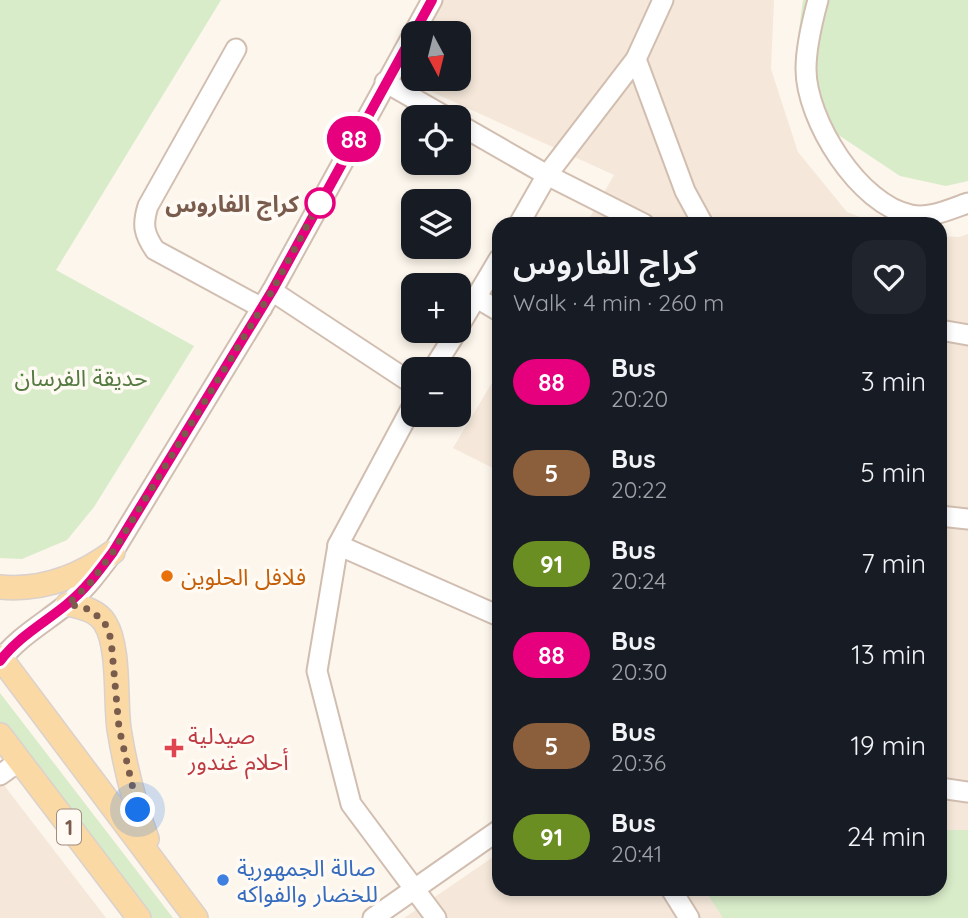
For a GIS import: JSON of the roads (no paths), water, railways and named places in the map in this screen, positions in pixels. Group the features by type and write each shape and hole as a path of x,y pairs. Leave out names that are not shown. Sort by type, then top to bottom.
{"main road":[{"path":"0,587 27,588 64,580 82,573 113,552"},
{"path":"68,604 88,609 104,621 111,639 125,761 153,858"},
{"name":"1","path":"0,659 196,918"},
{"name":"1","path":"0,736 9,768 139,918"}],"street":[{"path":"0,659 20,639 68,604 91,582 113,552 272,291 432,0"},
{"path":"523,217 547,175 636,59 663,0"},
{"path":"818,0 806,70 811,105 828,143 847,170 887,204 910,215 935,215 968,203"},
{"path":"236,49 148,206 143,220 145,235 155,250 261,308"},
{"path":"636,59 685,191 699,217"},
{"path":"385,82 425,105"},
{"path":"471,131 547,175 630,217"},
{"path":"471,308 492,271"},
{"path":"272,291 401,376"},
{"path":"477,298 492,307"},
{"path":"947,332 968,335"},
{"path":"401,427 338,545 317,671 351,804 436,918"},
{"path":"947,517 968,519"},
{"path":"338,545 492,614"},
{"path":"947,789 968,792"},
{"path":"373,918 492,835"},
{"path":"675,896 689,918"}],"place":[{"name":"كراج الفاروس","path":"320,203"},
{"name":"فلافل الحلوين","path":"167,576"},
{"name":"صيدلية أحلام غندور","path":"174,748"},
{"name":"صالة الجمهورية للخضار والفواكه","path":"223,880"}],"park label":[{"name":"حديقة الفرسان","path":"81,377"}]}
